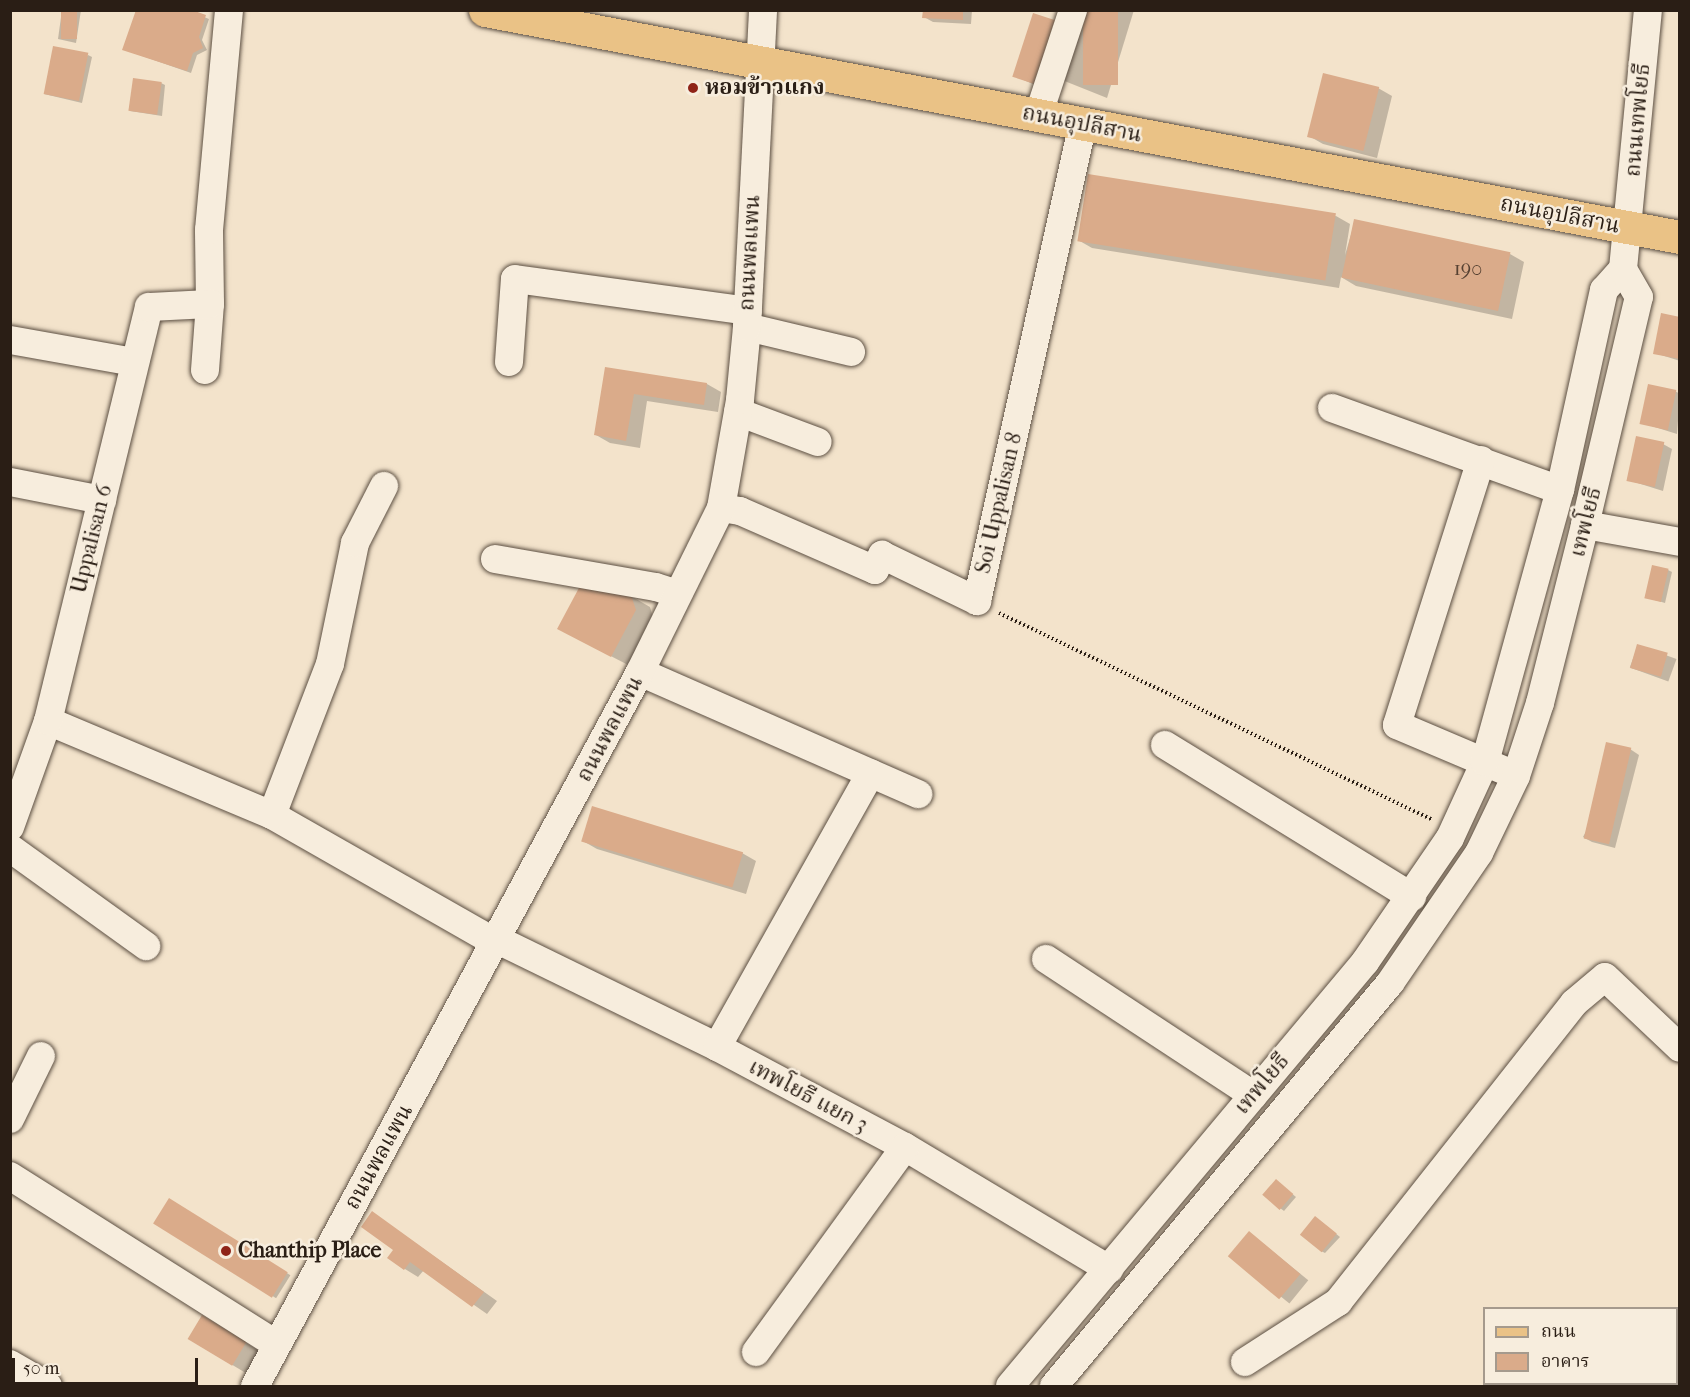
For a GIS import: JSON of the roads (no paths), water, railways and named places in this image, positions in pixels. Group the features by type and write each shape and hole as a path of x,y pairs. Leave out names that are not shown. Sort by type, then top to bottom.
{"main road":[{"name":"ถนนอุปลีสาน","path":"485,10 575,19 759,62 1680,237"}],"street":[{"path":"206,370 210,304 209,230 229,10"},
{"name":"ถนนพลแพน","path":"255,1386 497,941 640,672 721,508 738,412 747,319 763,10"},
{"path":"1038,116 1073,10"},
{"name":"ถนนเทพโยธี","path":"1629,229 1648,10"},
{"name":"Soi Uppalisan 8","path":"721,508 740,512 875,570 882,555 976,601 1083,124"},
{"path":"1623,269 1629,229"},
{"name":"เทพโยธี","path":"1010,1386 1365,962 1412,897 1454,829 1485,762 1560,490 1604,290 1623,269 1639,297 1585,525 1540,703 1516,776 1479,853 1390,983 1054,1386"},
{"path":"509,362 515,279 747,319 851,351"},
{"name":"Uppalisan 6","path":"10,827 48,721 149,307 210,304"},
{"path":"10,340 134,362"},
{"path":"1332,408 1560,490"},
{"path":"738,412 818,442"},
{"path":"1481,460 1397,725 1516,776"},
{"path":"10,482 102,500"},
{"path":"272,815 330,664 355,543 384,486"},
{"path":"1585,525 1680,542"},
{"path":"495,559 656,587 677,594"},
{"path":"640,672 918,794"},
{"name":"เทพโยธี แยก 3","path":"48,721 272,815 497,941 717,1047 905,1148 1109,1269"},
{"path":"1165,745 1412,897"},
{"path":"717,1047 871,773"},
{"path":"10,848 146,946"},
{"path":"1046,959 1253,1095"},
{"path":"1245,1362 1338,1302 1574,1003 1605,977 1680,1048"},
{"path":"10,1119 41,1056"},
{"path":"756,1352 905,1148"},
{"path":"10,1176 276,1344"},
{"path":"10,1364 48,1386"}],"place":[{"name":"หอมข้าวแกง","path":"693,88"},
{"name":"Chanthip Place","path":"226,1251"}]}
